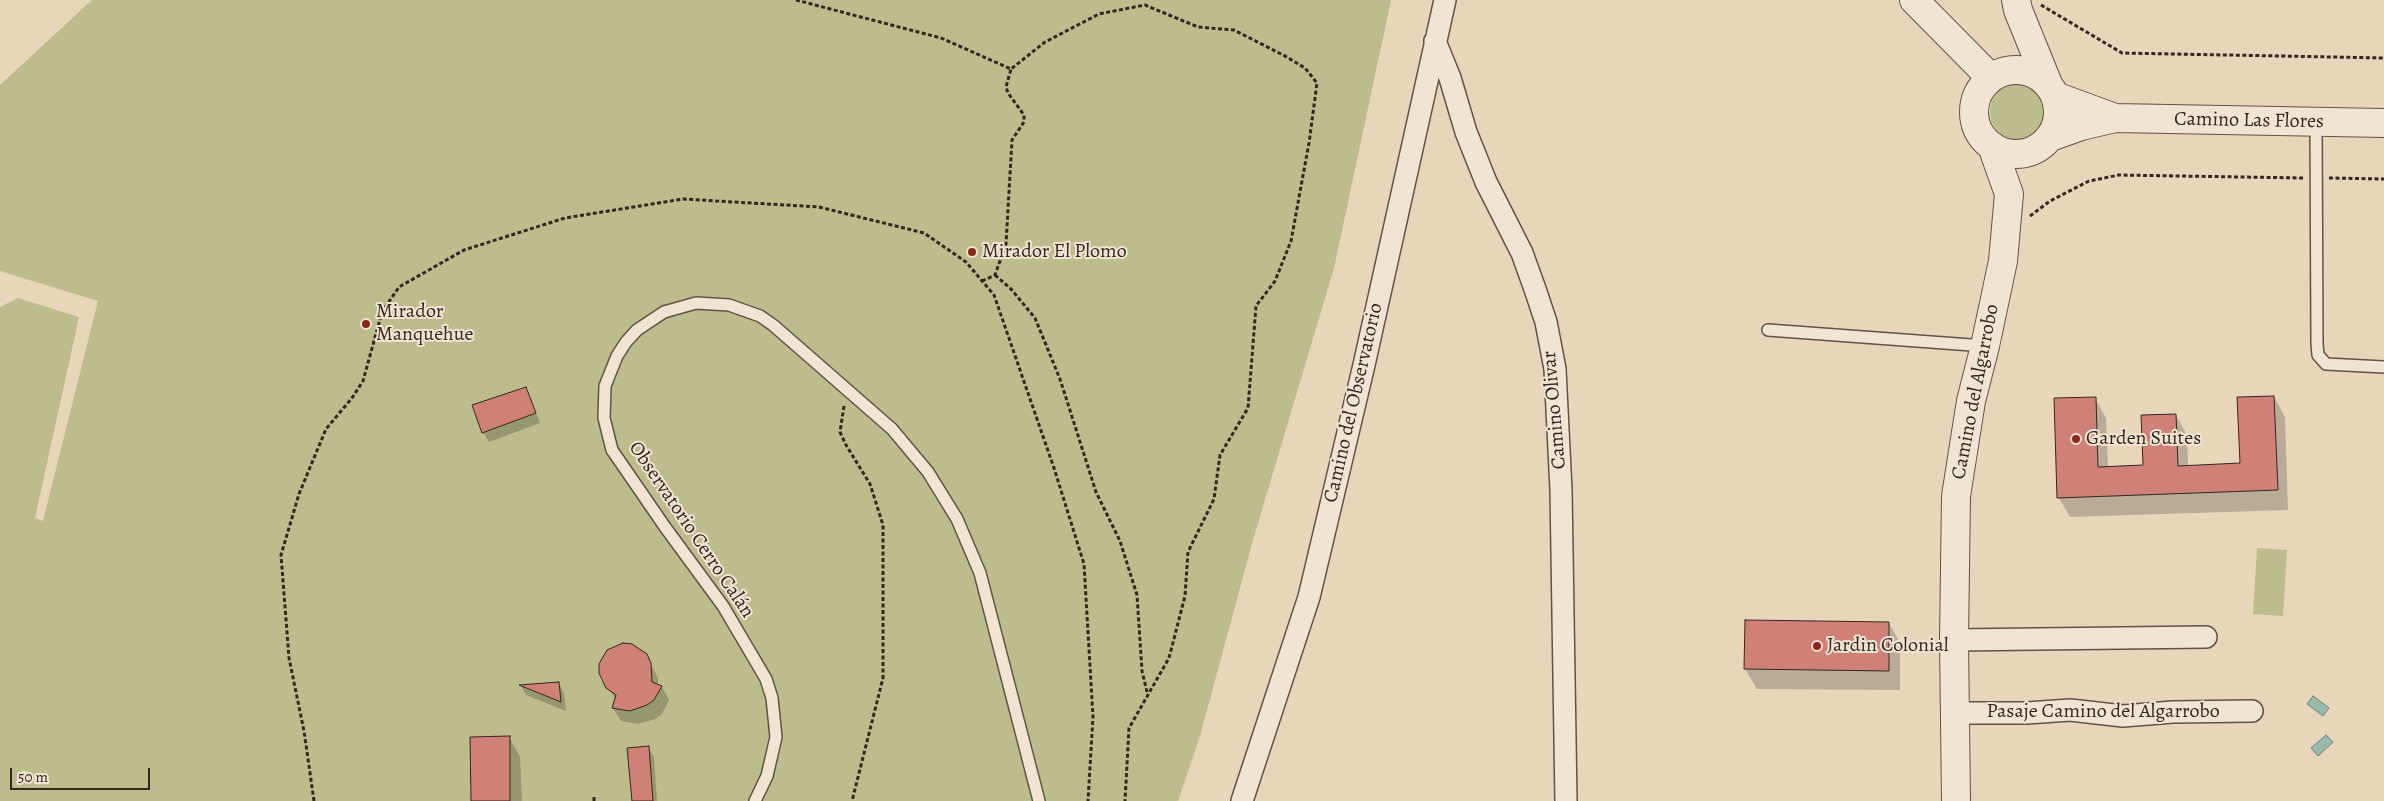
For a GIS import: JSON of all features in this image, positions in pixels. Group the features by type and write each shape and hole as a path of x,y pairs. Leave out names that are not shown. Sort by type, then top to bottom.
{"street":[{"name":"Camino del Observatorio","path":"1242,801 1309,597 1364,365 1445,0"},
{"path":"1914,0 1999,74"},
{"path":"1999,74 2024,5"},
{"path":"2024,5 2058,110 2056,124 2043,142 2014,153 1992,146 1976,126 1974,113 1976,99 1981,87 1999,74 2030,72 2051,90"},
{"name":"Camino Olivar","path":"1435,40 1450,78 1466,132 1486,182 1522,253 1536,289 1546,322 1555,369 1562,490 1566,801"},
{"name":"Camino Las Flores","path":"2051,90 2115,118"},
{"name":"Camino Las Flores","path":"2043,142 2081,126 2115,118 2384,123"},
{"name":"Camino del Algarrobo","path":"2009,194 2043,142"},
{"name":"Camino del Algarrobo","path":"1956,801 1954,640 1956,496 1971,401 2003,261 2009,194 1992,146"},
{"path":"1954,640 2206,637"},
{"name":"Pasaje Camino del Algarrobo","path":"1955,713 2027,713 2070,710 2123,716 2173,712 2252,711"}],"lane":[{"path":"2316,123 2318,356 2326,364 2384,367"},
{"name":"Observatorio Cerro Calán","path":"754,801 768,776 776,737 775,717 766,679 723,606 612,450 604,418 605,386 617,356 637,330 650,320 672,309 696,303 729,304 760,316 773,325 872,410 911,450 944,494 966,536 980,573 1039,801"},
{"path":"1768,330 1985,346"}],"path":[{"path":"796,0 941,38 1011,70"},
{"path":"982,281 995,275 1006,244 1012,140 1024,122 1024,115 1008,93 1006,87 1011,70 1045,42 1099,14 1145,5 1198,27 1234,30 1305,68 1317,83 1309,143 1291,241 1275,281 1256,306 1248,408 1220,455 1214,499 1188,552 1185,596 1169,658 1147,693 1129,728 1124,801"},
{"path":"2024,5 2122,54 2384,58"},
{"path":"2005,234 2058,197 2089,181 2119,175 2384,179"},
{"path":"314,801 304,731 289,658 281,555 299,494 326,429 352,398 363,381 382,312 399,288 464,250 564,218 683,199 819,207 924,232 966,262 994,295 1054,468 1084,564 1093,717 1088,801"},
{"path":"995,275 1011,289 1036,318 1060,378 1096,492 1120,541 1137,595 1142,671 1147,693"},
{"path":"850,393 843,408 840,432 870,484 884,525 883,678 852,801"}],"green space":[{"path":"92,0 1391,0 1334,268 1253,540 1200,736 1178,801 0,801 0,307 18,298 79,317 35,518 43,521 98,301 0,271 0,85"},
{"path":"2012,84 2024,84 2038,92 2046,106 2044,123 2038,132 2024,140 2012,140 2002,135 1995,128 1990,118 1990,106 1995,96 2002,89"},
{"path":"2257,548 2287,550 2283,616 2253,614"}],"shaded area":[{"path":"2313,696 2329,708 2323,716 2307,704"},
{"path":"2326,735 2333,742 2318,756 2311,748"}],"building":[{"path":"526,387 536,413 482,433 472,405"},
{"name":"Garden Suites","path":"2274,396 2278,490 2057,498 2054,398 2096,397 2098,467 2143,465 2141,415 2176,414 2178,466 2240,463 2237,397"},
{"name":"Jardin Colonial","path":"1745,620 1889,622 1889,671 1744,669"},
{"path":"623,643 632,644 647,654 651,663 652,682 662,686 654,700 647,705 630,711 612,708 616,695 606,688 599,673 599,664 607,650"},
{"path":"559,682 561,702 519,685"},
{"path":"510,736 510,801 471,801 470,737"},
{"path":"649,746 653,801 632,801 627,748"}],"place":[{"name":"Mirador El Plomo","path":"972,252"},
{"name":"Mirador Manquehue","path":"366,324"},
{"name":"Garden Suites","path":"2076,439"},
{"name":"Jardin Colonial","path":"1817,646"}]}
